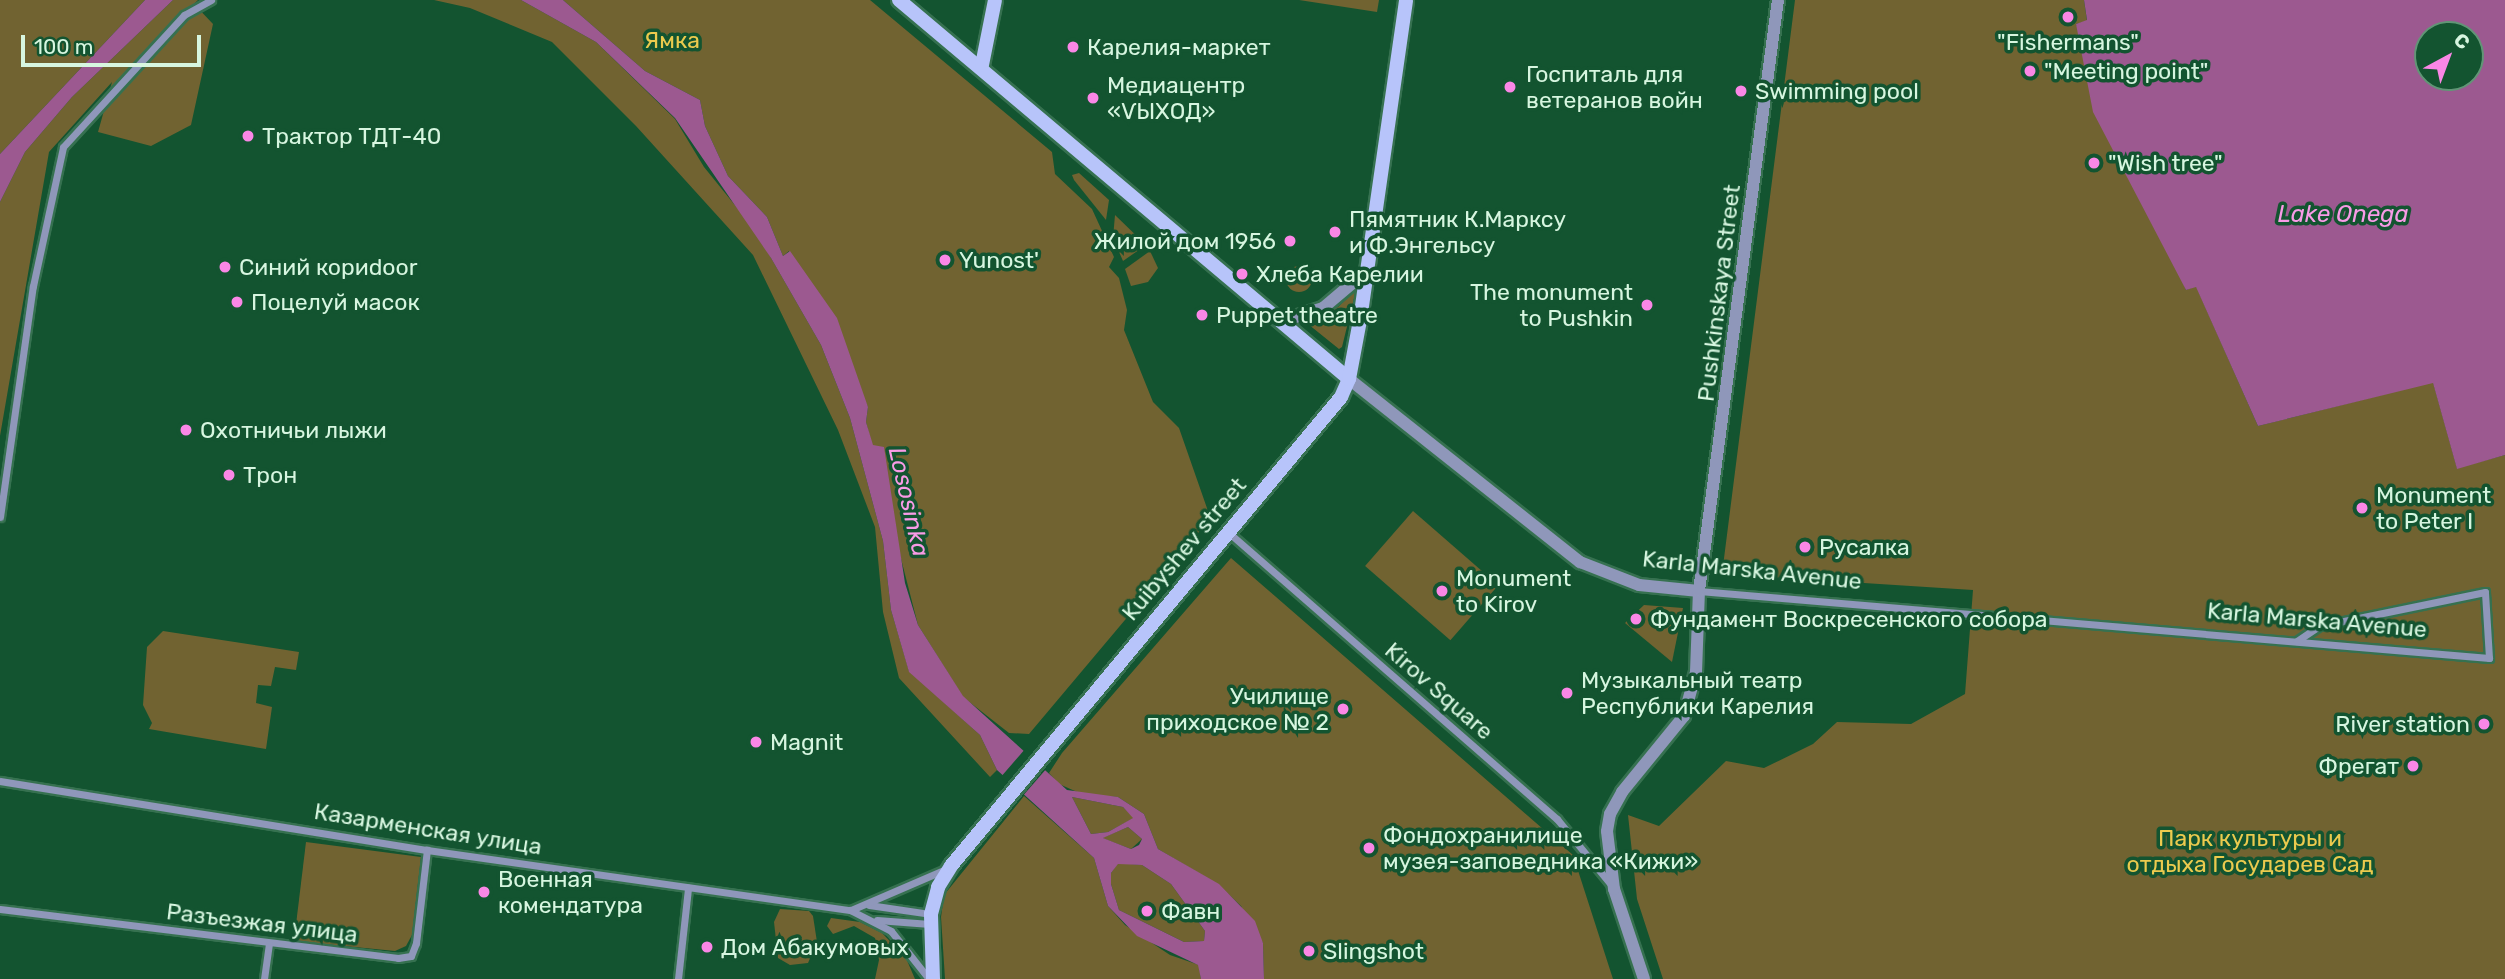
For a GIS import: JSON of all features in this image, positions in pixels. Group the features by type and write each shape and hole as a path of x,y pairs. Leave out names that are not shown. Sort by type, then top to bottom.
{"main road":[{"name":"Karla Marska Avenue","path":"899,0 982,65 1349,379"},
{"path":"982,65 995,0"},
{"path":"1349,379 1368,270 1406,0"},
{"name":"Kuibyshev street","path":"931,919 938,887 951,866 1047,746 1341,397 1349,379"},
{"path":"931,919 931,979"}],"street":[{"path":"0,517 33,286 62,147 184,15 211,0"},
{"name":"Pushkinskaya Street","path":"1644,979 1614,889 1610,814 1622,792 1684,716 1696,672 1699,591 1778,0"},
{"path":"1283,321 1323,308 1368,270"},
{"name":"Karla Marska Avenue","path":"1349,379 1580,562 1639,585 2489,658 2485,593 2319,626 2297,641"},
{"name":"Kirov Square","path":"1228,532 1557,819 1614,889"},
{"name":"Казарменская улица","path":"0,781 427,849 850,910"},
{"name":"Разъезжая улица","path":"0,909 269,944 411,956 427,849"},
{"path":"850,910 869,905 951,866"},
{"path":"678,979 688,888"},
{"path":"869,905 931,919"},
{"path":"850,910 876,920 906,947 931,979"},
{"path":"876,920 931,919"},
{"path":"264,979 269,944"}],"green space":[{"path":"0,0 145,0 0,154"},
{"path":"173,0 198,0 194,4 213,24 191,125 151,146 98,132 112,82 49,152 0,436 0,202 25,152 72,97"},
{"path":"434,0 521,0 596,42 675,119 704,167 755,230 821,345 850,418 883,541 891,610 909,671 980,735 997,770 990,777 899,678 883,612 875,527 838,430 753,255 636,126 552,42 470,8"},
{"name":"Ямка","path":"563,0 870,0 1052,152 1055,174 1092,209 1114,257 1109,267 1119,278 1127,310 1124,330 1153,402 1179,428 1208,511 1199,532 1029,734 1009,733 963,697 918,625 866,422 868,407 789,251 783,256 767,217 728,176 705,126 700,100 645,71"},
{"path":"1299,0 1379,0 1377,12"},
{"name":"Парк культуры и отдыха Государев Сад","path":"1795,0 2084,0 2087,21 2076,24 2186,290 2196,286 2258,426 2433,382 2457,468 2505,455 2505,979 1663,979 1637,899 1628,815 1659,826 1726,761 1764,768 1813,744 1837,722 1911,724 1965,694 1973,590 1722,574"},
{"path":"1079,173 1109,200 1106,220 1074,180 1072,175"},
{"path":"1115,215 1146,245 1123,261 1113,238"},
{"path":"1150,251 1158,268 1148,282 1131,286 1125,269"},
{"path":"1299,266 1309,269 1312,279 1309,289 1299,292 1289,289 1286,279 1289,269"},
{"path":"1356,290 1342,347 1339,349 1303,320 1338,307"},
{"path":"1413,511 1498,585 1450,640 1365,566"},
{"path":"1231,558 1573,855 1613,979 1264,979 1263,943 1241,906 1219,885 1158,849 1144,814 1118,797 1084,795 1059,784 1049,773 1062,753"},
{"path":"1644,605 1683,608 1672,662 1625,623"},
{"path":"163,631 299,652 296,670 275,667 271,686 258,685 256,703 272,707 266,749 149,729 152,723 143,705 147,647"},
{"path":"1024,796 1094,858 1108,906 1125,925 1170,955 1199,965 1201,979 945,979 941,917 944,895"},
{"path":"1072,797 1123,807 1134,818 1108,832 1091,834"},
{"path":"1128,827 1142,839 1131,849 1102,838"},
{"path":"306,842 421,857 412,935 406,946 395,951 294,941"},
{"path":"1118,863 1142,865 1171,884 1205,931 1204,941 1184,942 1119,910 1111,884 1111,873"},
{"path":"780,909 809,911 813,916 817,942 808,963 790,965 778,958 774,922"},
{"path":"831,918 860,922 882,933 906,958 915,979 875,979 879,960 875,938 854,926 833,934 827,926"}],"water":[{"path":"145,0 173,0 72,97 25,152 0,202 0,154"},
{"path":"521,0 563,0 645,71 700,100 705,126 728,176 767,217 783,256 790,251 837,318 868,407 866,422 873,445 884,447 905,583 918,625 963,696 1067,790 1118,797 1144,814 1158,849 1219,884 1255,921 1263,943 1264,979 1201,979 1198,965 1137,936 1108,906 1094,858 997,770 980,735 909,672 891,610 883,541 850,418 821,345 771,258 675,118 596,42","holes":["1072,797 1123,807 1133,818 1108,832 1091,834","1128,827 1142,839 1139,845 1131,849 1103,838","1118,864 1142,865 1171,884 1205,931 1204,941 1184,942 1119,910 1111,884 1111,873"]},
{"name":"Lake Onega","path":"2084,0 2505,0 2505,455 2457,469 2433,383 2258,426 2196,287 2186,290 2093,112 2076,24 2087,20"}],"pier":[{"path":"1026,748 1048,767 1022,796 1000,777"}],"place":[{"name":"\"Fishermans\"","path":"2068,17"},
{"name":"Карелия-маркет","path":"1073,47"},
{"name":"\"Meeting point\"","path":"2030,71"},
{"name":"Госпиталь для ветеранов войн","path":"1510,87"},
{"name":"Swimming pool","path":"1741,91"},
{"name":"Медиацентр «ѴЫХОД»","path":"1093,98"},
{"name":"Трактор ТДТ-40","path":"248,136"},
{"name":"\"Wish tree\"","path":"2094,163"},
{"name":"Пямятник К.Марксу и Ф.Энгельсу","path":"1335,232"},
{"name":"Жилой дом 1956","path":"1290,241"},
{"name":"Yunost'","path":"945,260"},
{"name":"Синий кориdoor","path":"225,267"},
{"name":"Хлеба Карелии","path":"1242,274"},
{"name":"Поцелуй масок","path":"237,302"},
{"name":"The monument to Pushkin","path":"1647,305"},
{"name":"Puppet theatre","path":"1202,315"},
{"name":"Охотничьи лыжи","path":"186,430"},
{"name":"Трон","path":"229,475"},
{"name":"Monument to Peter I","path":"2362,508"},
{"name":"Русалка","path":"1805,547"},
{"name":"Monument to Kirov","path":"1442,591"},
{"name":"Фундамент Воскресенского собора","path":"1636,619"},
{"name":"Музыкальный театр Республики Карелия","path":"1567,693"},
{"name":"Училище приходское № 2","path":"1343,709"},
{"name":"River station","path":"2484,724"},
{"name":"Magnit","path":"756,742"},
{"name":"Фрегат","path":"2413,766"},
{"name":"Фондохранилище музея-заповедника «Кижи»","path":"1369,848"},
{"name":"Военная комендатура","path":"484,892"},
{"name":"Фавн","path":"1147,911"},
{"name":"Дом Абакумовых","path":"707,947"},
{"name":"Slingshot","path":"1309,951"}],"water label":[{"name":"Lososinka","path":"908,502"}]}
